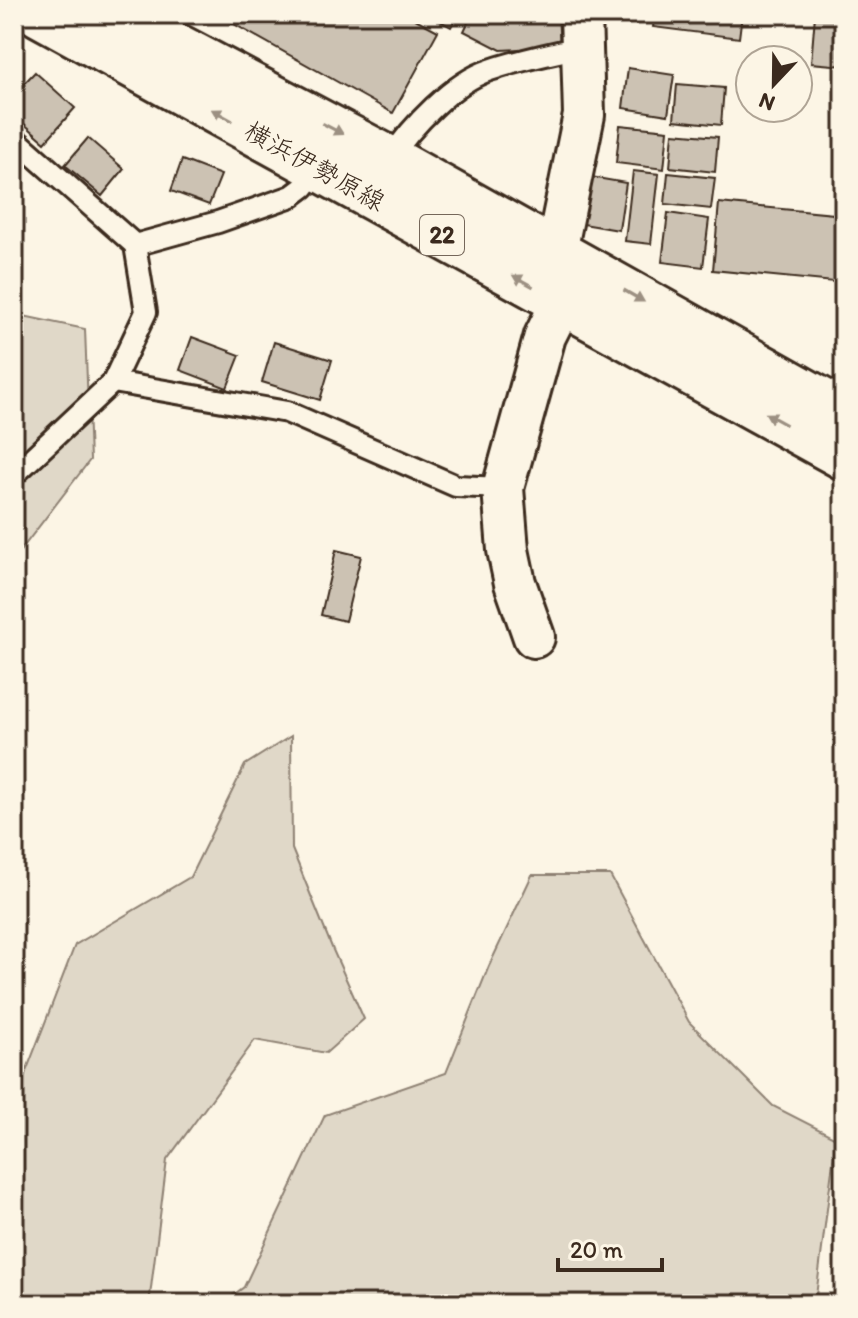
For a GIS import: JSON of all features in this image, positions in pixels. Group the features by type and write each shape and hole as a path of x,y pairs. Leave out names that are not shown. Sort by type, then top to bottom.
{"main road":[{"name":"横浜伊勢原線","path":"39,14 844,457"},
{"name":"横浜伊勢原線","path":"116,14 390,159 844,413"}],"street":[{"path":"556,252 584,115 580,30"},
{"path":"534,637 513,572 503,488 545,336 562,302"}],"lane":[{"path":"390,159 405,135 447,96 487,71 580,30"},
{"path":"14,138 135,245 146,312 113,382 14,475"},
{"path":"135,245 218,222 292,196 319,168"},
{"path":"113,382 287,412 456,486 503,488"}],"shaded area":[{"path":"14,314 85,329 90,460 14,559"},
{"path":"291,736 292,849 364,1019 326,1053 255,1040 167,1160 149,1304 14,1304 14,1103 75,945 190,877 245,765"},
{"path":"532,875 610,875 689,1022 773,1106 836,1138 815,1304 221,1304 244,1287 325,1115 446,1073 489,966"}],"building":[{"path":"216,14 406,14 438,31 393,113"},
{"path":"427,14 458,14 451,27"},
{"path":"472,14 558,14 560,47 501,50 464,31"},
{"path":"655,14 742,14 739,38 653,27"},
{"path":"815,15 844,18 844,66 814,63"},
{"path":"628,68 674,75 668,115 623,108"},
{"path":"35,72 75,108 45,142 14,115 14,94"},
{"path":"677,84 724,88 721,125 674,120"},
{"path":"620,125 668,130 664,169 616,163"},
{"path":"673,133 718,137 715,172 670,167"},
{"path":"88,138 124,169 102,196 65,165"},
{"path":"182,160 221,175 209,205 171,191"},
{"path":"633,171 659,174 651,244 625,241"},
{"path":"668,173 715,178 711,209 665,204"},
{"path":"591,177 626,183 619,230 583,224"},
{"path":"719,203 844,215 844,283 713,270"},
{"path":"668,213 709,219 703,267 662,262"},
{"path":"192,337 240,355 227,388 180,370"},
{"path":"274,342 332,360 320,400 262,382"},
{"path":"336,550 361,556 345,621 321,615"}]}
